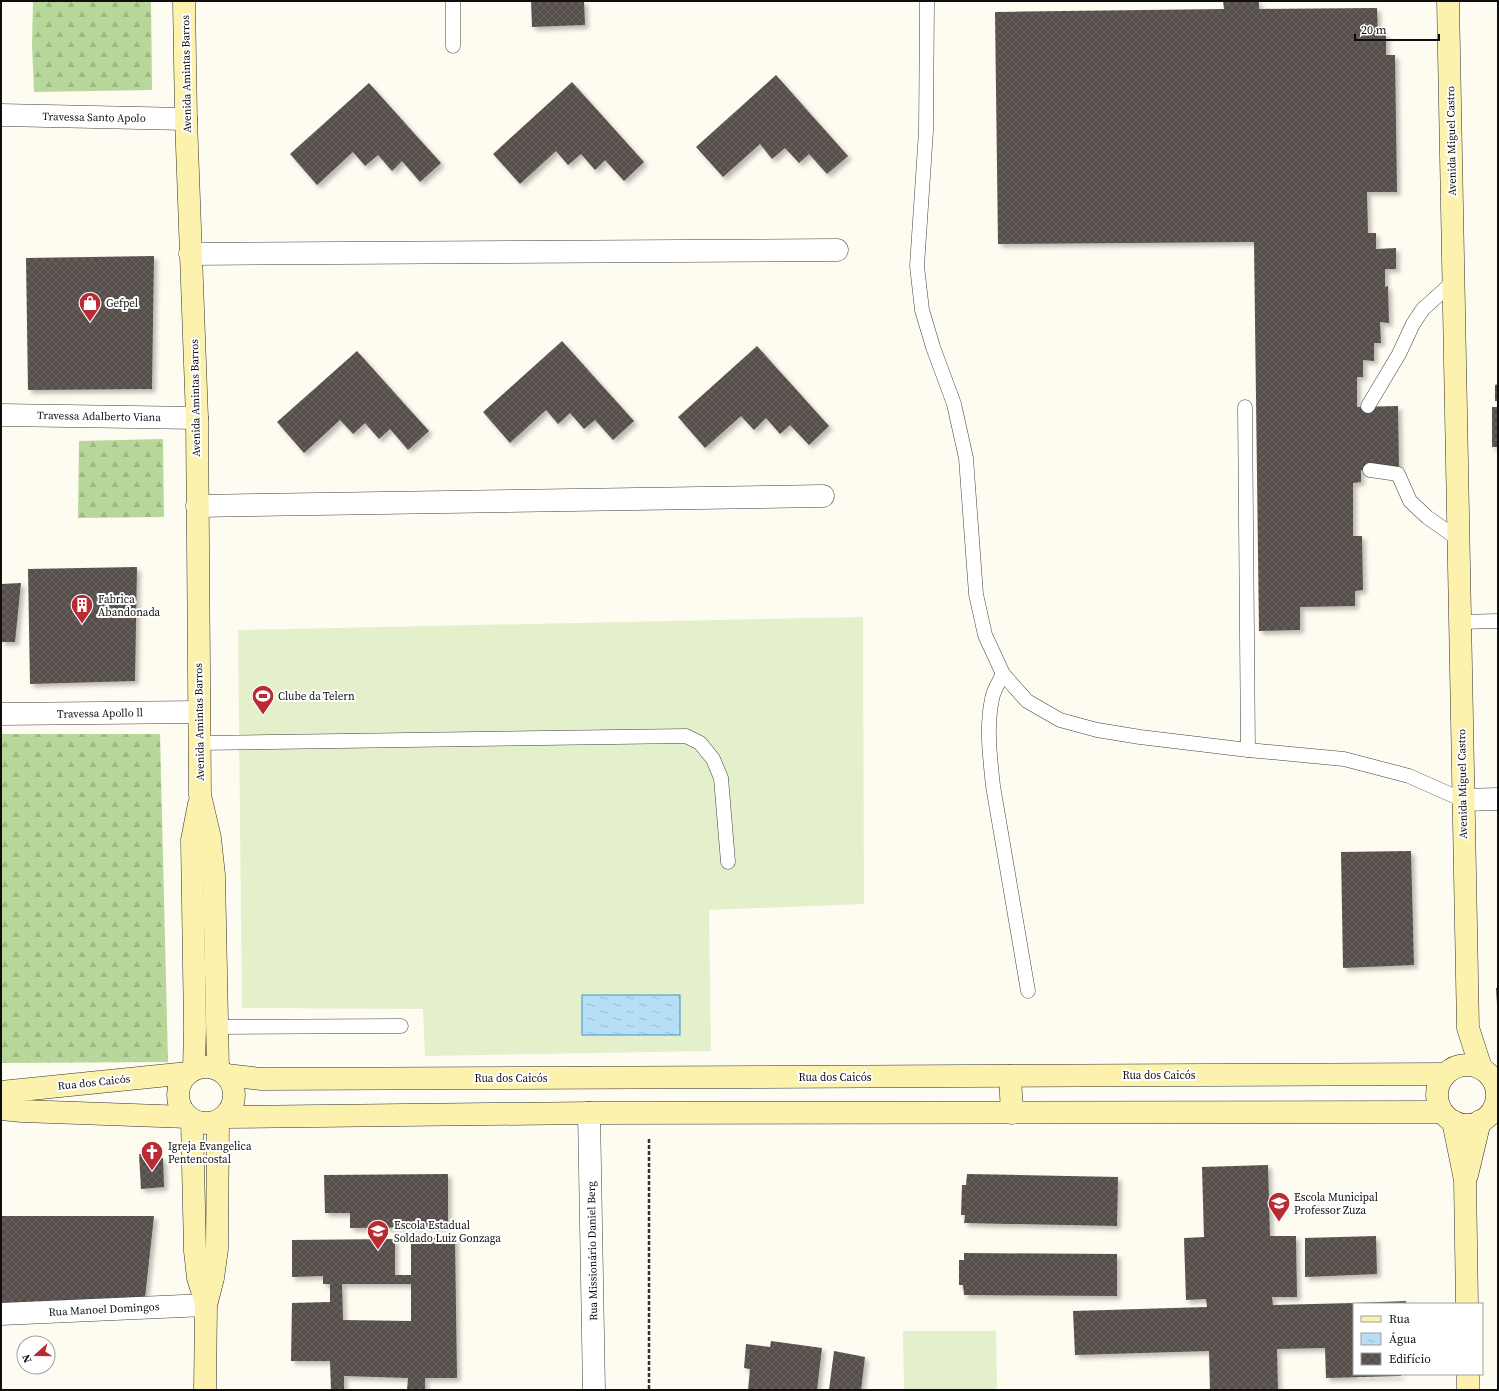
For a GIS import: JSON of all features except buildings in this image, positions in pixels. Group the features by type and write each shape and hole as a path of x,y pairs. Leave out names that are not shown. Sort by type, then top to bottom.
{"main road":[{"name":"Avenida Amintas Barros","path":"184,1 186,119 196,418 200,795 192,840 195,1026 191,1071"},
{"name":"Avenida Miguel Castro","path":"1448,1 1468,1028 1489,1072"},
{"name":"Avenida Amintas Barros","path":"200,795 210,838 214,875 217,1027 222,1072"},
{"name":"Avenida Miguel Castro","path":"1448,1071 1468,1028"},
{"path":"1465,1180 1496,1099 1494,1082 1489,1072 1471,1065 1462,1065 1448,1071 1440,1081 1437,1090 1437,1099 1448,1117 1465,1180 1467,1303"},
{"path":"205,1390 206,1305 213,1278 217,1249 221,1119 231,1108 234,1096 232,1085 222,1072 210,1067 202,1067 191,1071 180,1083 177,1095 180,1107 190,1118 195,1251 198,1278 206,1305"},
{"name":"Rua dos Caicós","path":"1,1092 191,1071"},
{"name":"Rua dos Caicós","path":"222,1072 261,1079 1010,1076 1448,1071"},
{"path":"1010,1076 1012,1112"},
{"path":"1,1109 190,1118 205,1123 221,1119 590,1113 1012,1112 1448,1117 1462,1124 1472,1124 1489,1117"},
{"path":"1468,1375 1468,1390"}],"street":[{"name":"Travessa Santo Apolo","path":"1,115 186,119"},
{"path":"190,254 837,250"},
{"name":"Travessa Adalberto Viana","path":"1,415 196,418"},
{"path":"197,506 823,496"},
{"name":"Travessa Apollo ll","path":"1,714 199,712"},
{"path":"1463,800 1498,799"},
{"name":"Rua Missionário Daniel Berg","path":"590,1113 594,1390"},
{"name":"Rua Manoel Domingos","path":"1,1314 206,1305"}],"lane":[{"path":"453,1 453,46"},
{"path":"927,1 926,131 917,266 922,310 933,347 954,404 966,458 976,594 985,635 1003,674 1027,701 1060,720 1097,730 1140,738 1248,750 1344,758 1409,776 1463,800"},
{"path":"1368,406 1399,354 1413,324 1424,309 1453,282"},
{"path":"1245,407 1248,750"},
{"path":"1370,470 1398,474 1410,501 1427,517 1458,539"},
{"path":"1459,622 1498,621"},
{"path":"1003,674 992,698 988,726 989,752 1028,991"},
{"path":"199,744 686,736 700,743 713,759 721,778 728,862"},
{"path":"217,1027 401,1026"}],"path":[{"path":"649,1113 649,1390"}],"green space":[{"path":"33,1 151,1 152,90 34,92 32,44"},
{"path":"163,439 164,517 78,518 79,441"},
{"path":"863,617 864,904 709,910 711,1051 425,1056 423,1009 242,1008 238,630"},
{"path":"1,734 160,734 168,1062 1,1063"},
{"path":"903,1331 996,1331 997,1390 904,1390"}],"water":[{"path":"582,995 680,995 680,1035 582,1035"}],"place":[{"name":"Gefpel","path":"90,322"},
{"name":"Fabrica Abandonada","path":"82,624"},
{"name":"Clube da Telern","path":"263,716"},
{"name":"Igreja Evangelica Pentencostal","path":"152,1172"},
{"name":"Escola Municipal Professor Zuza","path":"1279,1222"},
{"name":"Escola Estadual Soldado Luiz Gonzaga","path":"378,1250"}]}
